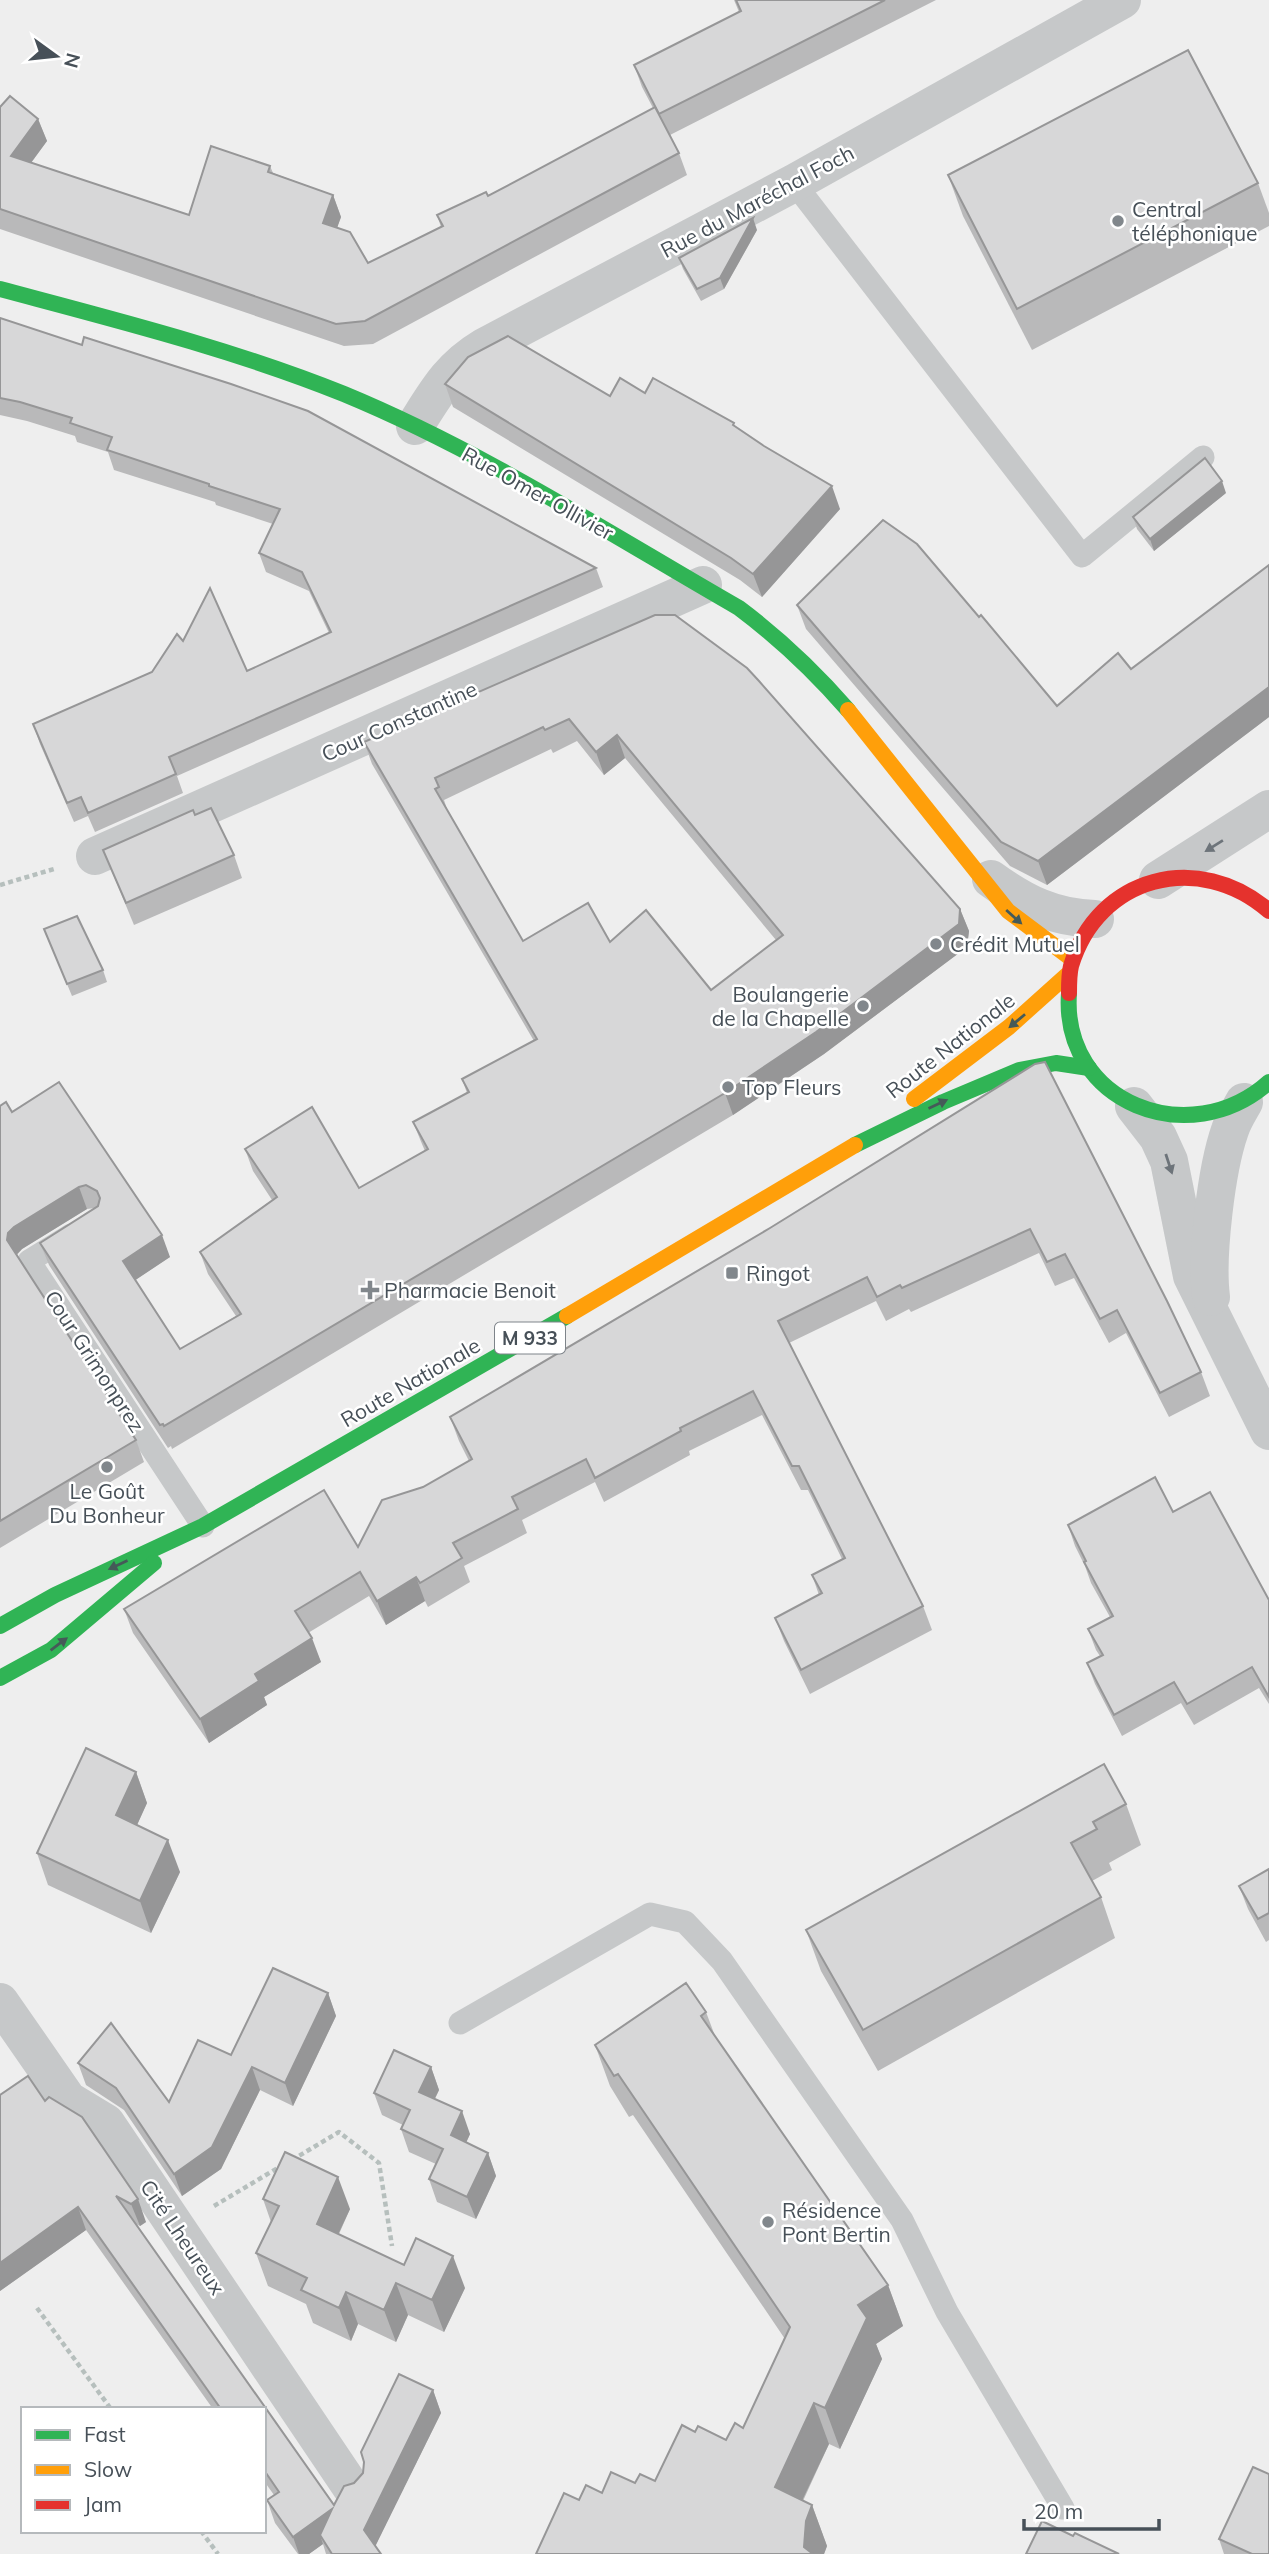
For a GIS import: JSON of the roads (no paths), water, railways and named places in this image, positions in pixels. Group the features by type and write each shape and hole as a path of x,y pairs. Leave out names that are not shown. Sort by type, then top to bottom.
{"main road":[{"name":"Rue Omer Ollivier","path":"0,289 132,323 242,356 345,395 471,454 703,585 766,628 820,678 1008,911 1069,967"},
{"path":"1257,1092 1213,1114 1190,1117 1156,1114 1134,1106 1105,1086 1089,1068 1077,1047 1065,1000 1069,967 1081,938 1095,919 1119,897 1158,880 1199,877 1220,882 1249,895 1269,911"},
{"name":"Route Nationale","path":"855,1145 1009,1027 1069,967"},
{"name":"Route Nationale","path":"0,1626 55,1595 202,1526 596,1300 855,1145 943,1102 1019,1070 1056,1063 1089,1068"},
{"name":"Route Nationale","path":"0,1678 58,1645 135,1578 202,1526"}],"street":[{"name":"Rue du Maréchal Foch","path":"415,426 445,378 463,359 794,183 1122,0"},
{"name":"Cour Constantine","path":"95,856 703,585"},
{"path":"1158,880 1269,809"},
{"name":"Rue Omer Ollivier","path":"970,864 1032,906 1061,915 1095,919"},
{"path":"1214,1320 1209,1280 1222,1160 1231,1127 1257,1092"},
{"path":"1134,1106 1158,1137 1169,1161 1186,1260 1198,1290 1269,1431"},
{"name":"Cité Lheureux","path":"0,2002 68,2100 106,2123 351,2487"}],"lane":[{"path":"794,183 1082,556 1203,457"},
{"name":"Cour Grimonprez","path":"94,1221 29,1261 202,1526"},
{"path":"460,2023 650,1914 685,1922 722,1961 902,2220 947,2312 1063,2508"}],"place":[{"name":"Central téléphonique","path":"1118,221"},
{"name":"Crédit Mutuel","path":"936,944"},
{"name":"Boulangerie de la Chapelle","path":"863,1006"},
{"name":"Top Fleurs","path":"728,1087"},
{"name":"Ringot","path":"732,1273"},
{"name":"Pharmacie Benoit","path":"370,1290"},
{"name":"Le Goût Du Bonheur","path":"107,1467"},
{"name":"Résidence Pont Bertin","path":"768,2222"}]}
